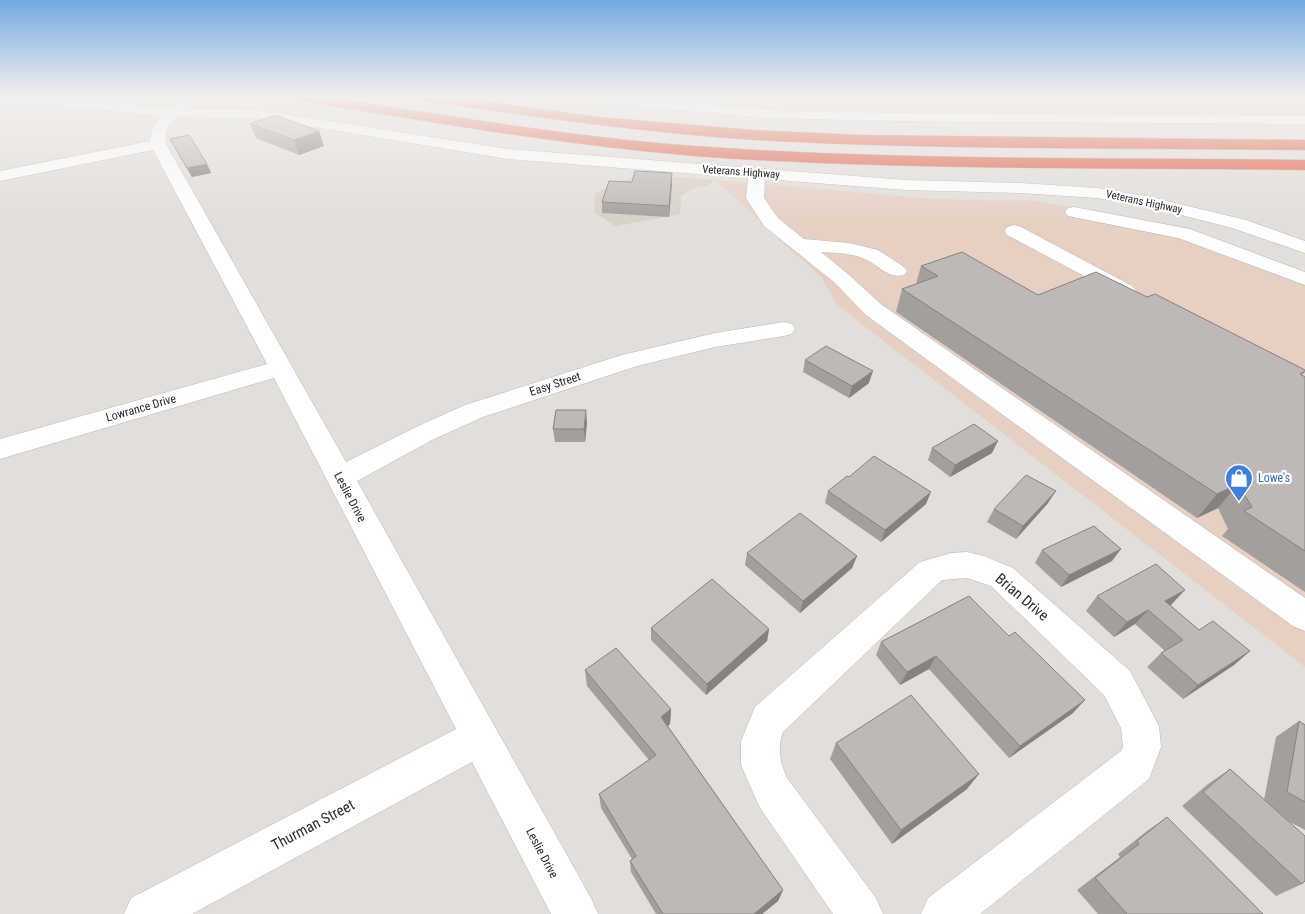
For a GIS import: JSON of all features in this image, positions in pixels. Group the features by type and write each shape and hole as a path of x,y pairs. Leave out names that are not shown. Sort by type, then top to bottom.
{"highway":[{"path":"581,139 708,152 855,160 1305,165"},
{"path":"832,139 1302,145"}],"street":[{"path":"0,176 109,139"},
{"name":"Leslie Drive","path":"191,139 281,368 575,914"},
{"name":"Veterans Highway","path":"410,139 508,154 757,174 906,185 1049,189 1097,193 1146,201 1239,224 1305,247"},
{"path":"690,185 705,183 709,170"},
{"path":"757,174 755,198 771,222 841,278 874,310 1305,616"},
{"path":"1049,189 1070,212 1183,232 1302,287"},
{"path":"1014,231 1141,298"},
{"path":"799,244 842,244 872,254 897,271"},
{"name":"Easy Street","path":"340,478 425,433 474,411 613,364 715,340 784,329"},
{"name":"Lowrance Drive","path":"0,448 281,368"},
{"name":"Brian Drive","path":"860,914 773,792 761,766 760,741 768,720 931,571 946,565 964,564 982,567 1002,577 1117,683 1140,726 1142,746 1135,766 944,914"},
{"name":"Thurman Street","path":"148,914 480,737"}],"shaded area":[{"path":"638,175 715,180 707,186 696,187 681,196 680,214 615,226 594,212 595,193"},
{"path":"715,180 934,199 1035,201 1186,229 1305,274 1305,667 837,305 821,277"}],"building":[{"path":"170,139 191,139 207,164 187,168"},
{"path":"635,171 672,173 669,206 602,202 609,181 632,182"},
{"name":"Lowe's","path":"962,252 1038,295 1096,272 1147,297 1155,294 1305,370 1300,374 1305,377 1305,551 1244,511 1252,507 1238,484 1217,494 902,289 938,276 921,266"},
{"path":"826,346 873,371 852,386 805,360"},
{"path":"556,410 586,410 584,429 553,429"},
{"path":"974,424 998,441 955,465 932,448"},
{"path":"874,456 931,492 885,530 828,491 847,476 849,477"},
{"path":"1026,475 1056,491 1023,526 994,509"},
{"path":"800,513 857,556 803,601 747,553"},
{"path":"1094,526 1121,549 1069,575 1042,550"},
{"path":"1156,564 1185,590 1165,601 1199,630 1213,621 1250,651 1198,685 1161,653 1183,640 1148,610 1127,622 1097,596"},
{"path":"712,579 769,629 707,684 651,628"},
{"path":"969,596 1009,636 1015,632 1085,700 1020,746 936,656 907,672 881,642"},
{"path":"616,648 671,709 661,717 783,890 754,914 663,914 630,861 636,856 599,794 656,755 585,670"},
{"path":"911,695 979,774 901,830 836,743"},
{"path":"1299,721 1305,725 1305,802 1287,792"},
{"path":"1230,769 1305,836 1305,881 1302,884 1203,792"},
{"path":"1167,817 1263,914 1127,914 1095,878 1139,844 1137,841"}],"place":[{"name":"Lowe's","path":"1239,502"}]}
